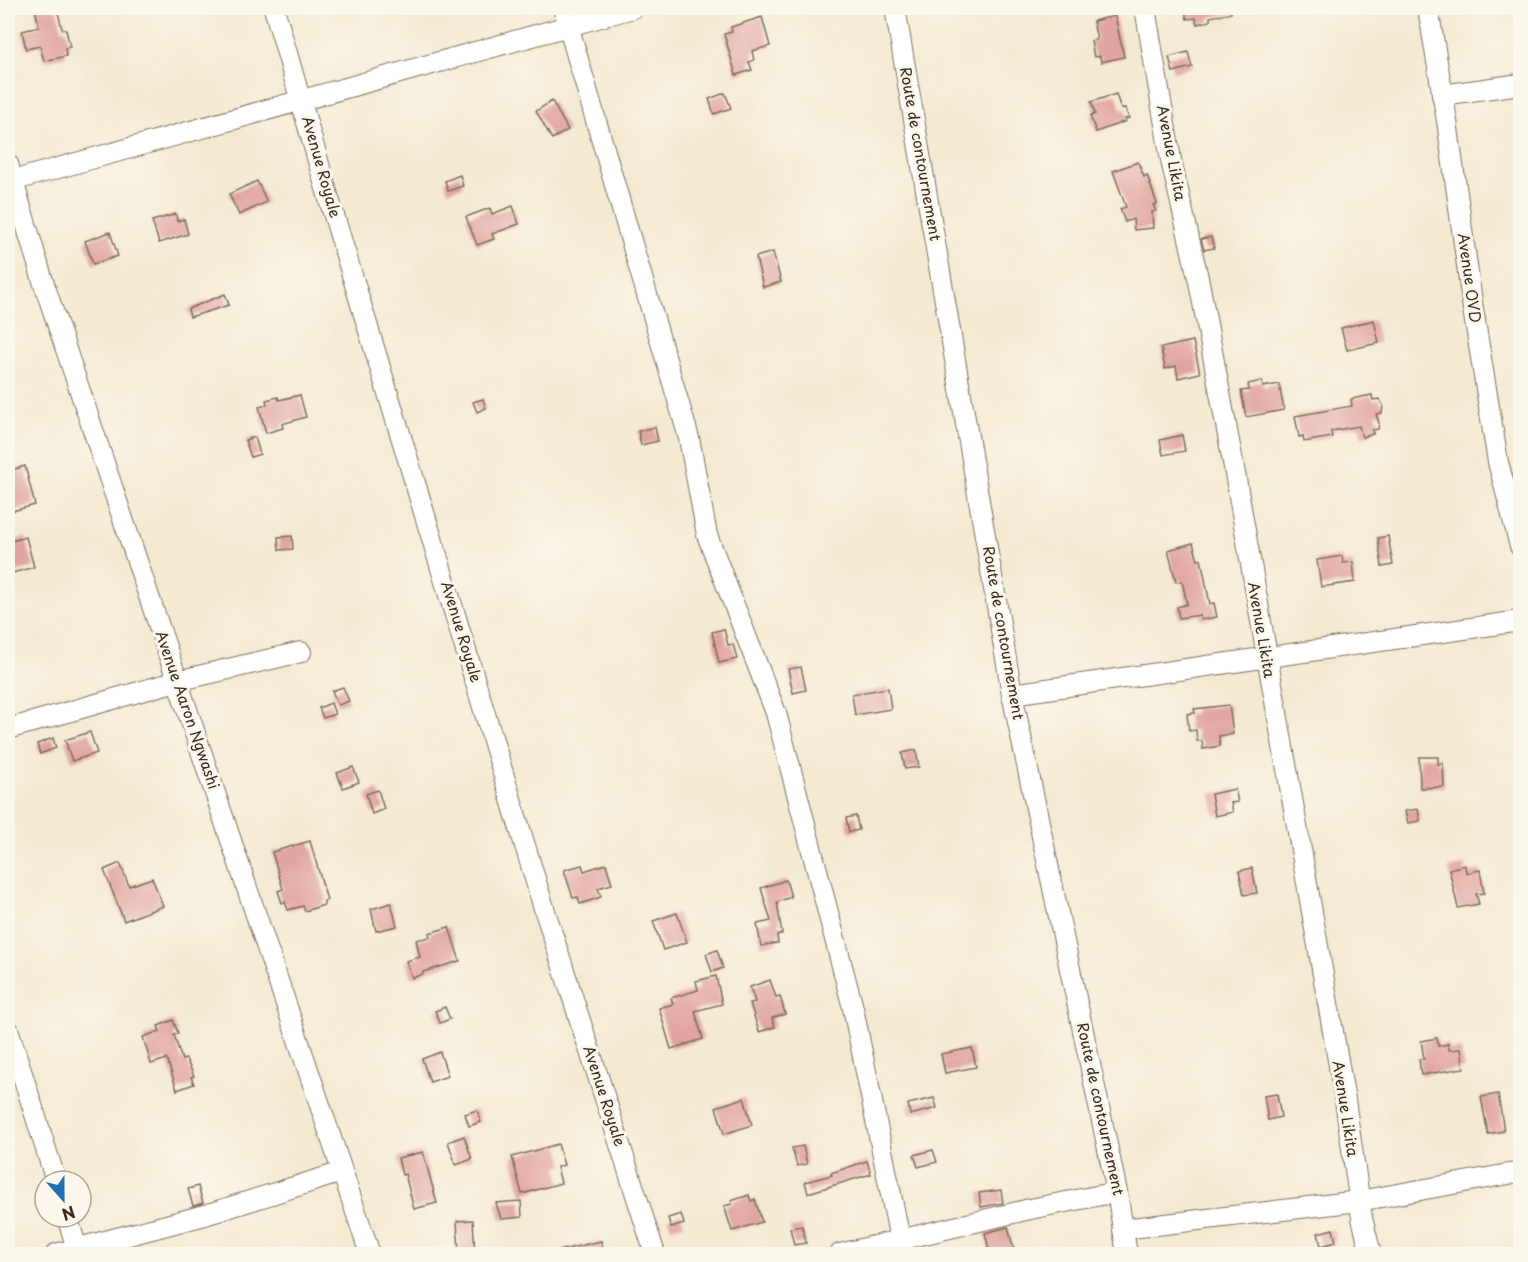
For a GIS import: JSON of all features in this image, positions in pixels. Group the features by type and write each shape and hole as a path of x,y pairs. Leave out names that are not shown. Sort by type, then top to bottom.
{"street":[{"name":"Avenue Royale","path":"274,8 329,199 543,905 655,1254"},
{"path":"9,176 302,99 566,16 633,8"},
{"name":"Route de contournement","path":"895,8 1012,694 1117,1192 1127,1254"},
{"name":"Avenue Likita","path":"1145,8 1171,160 1199,282 1233,462 1343,1089 1359,1201 1371,1254"},
{"name":"Avenue OVD","path":"1428,8 1498,462 1521,546"},
{"path":"566,16 689,438 707,535 776,713 853,1008 900,1239"},
{"path":"1443,94 1521,84"},
{"name":"Avenue Aaron Ngwashi","path":"9,176 370,1254"},
{"path":"1012,694 1521,621"},
{"path":"8,729 177,681 301,652"},
{"path":"8,1029 52,1169"},
{"path":"56,1254 205,1215 342,1172"},
{"path":"1123,1229 1359,1201 1521,1172"},
{"path":"840,1254 1065,1201 1117,1192"},
{"path":"71,1229 77,1248"}],"building":[{"path":"35,8 57,8 62,29 66,30 70,47 65,48 66,56 44,61 40,46 26,49 22,31 39,27"},
{"path":"1184,8 1231,8 1231,13 1210,17 1210,21 1197,24 1196,18 1187,19"},
{"path":"1115,16 1124,57 1101,62 1100,56 1094,57 1091,41 1097,39 1093,21"},
{"path":"762,17 770,46 752,51 754,60 749,62 752,70 736,75 724,34 732,32 731,27"},
{"path":"1188,52 1192,67 1173,72 1169,57"},
{"path":"725,93 731,108 714,114 709,99"},
{"path":"1116,94 1121,109 1125,108 1129,118 1096,132 1090,116 1095,114 1091,102"},
{"path":"552,101 568,130 552,139 536,111"},
{"path":"1138,162 1144,177 1147,175 1157,204 1153,205 1156,211 1152,212 1153,228 1134,230 1133,219 1125,222 1120,209 1126,207 1113,171"},
{"path":"460,175 463,186 448,191 445,181"},
{"path":"257,181 267,202 239,215 229,194"},
{"path":"513,206 519,224 492,234 494,239 477,245 466,217 490,208 492,214"},
{"path":"176,214 177,221 184,219 188,234 159,243 152,221"},
{"path":"110,232 118,256 93,264 85,241"},
{"path":"1211,237 1214,248 1204,250 1201,239"},
{"path":"773,252 781,282 763,287 756,257"},
{"path":"225,294 229,305 190,317 188,309"},
{"path":"1374,320 1379,343 1347,350 1341,328"},
{"path":"1193,341 1200,373 1178,378 1176,366 1165,369 1161,348"},
{"path":"1262,381 1263,387 1279,384 1284,410 1246,417 1241,391 1249,390 1248,384"},
{"path":"300,395 306,417 282,424 283,428 266,433 259,407 267,405 266,400 278,397 279,400"},
{"path":"1372,395 1373,400 1379,399 1383,405 1382,413 1376,414 1379,423 1378,429 1372,430 1373,434 1362,437 1359,426 1331,431 1332,437 1304,442 1303,436 1299,437 1295,416 1352,406 1351,399"},
{"path":"483,399 486,408 477,412 473,402"},
{"path":"655,427 658,441 641,445 638,431"},
{"path":"1182,435 1185,451 1163,455 1160,440"},
{"path":"255,437 260,454 251,457 245,440"},
{"path":"25,466 35,505 12,511 8,495 8,471"},
{"path":"292,536 293,549 279,550 278,537"},
{"path":"1388,536 1393,565 1382,567 1378,538"},
{"path":"26,537 34,567 9,574 8,542"},
{"path":"1193,543 1198,560 1201,559 1210,604 1214,603 1217,617 1201,620 1200,615 1179,618 1177,607 1187,604 1182,581 1176,582 1168,550"},
{"path":"1342,556 1343,563 1353,562 1355,582 1321,587 1317,560"},
{"path":"724,629 728,645 733,644 737,659 719,663 712,632"},
{"path":"801,667 806,690 793,693 788,669"},
{"path":"343,687 349,701 338,705 332,691"},
{"path":"888,688 891,709 855,715 852,694"},
{"path":"331,703 335,714 323,718 319,708"},
{"path":"1229,705 1233,734 1219,736 1220,746 1203,749 1202,741 1197,741 1196,730 1189,731 1187,714 1195,713 1194,709"},
{"path":"90,732 97,753 72,761 65,740"},
{"path":"53,738 56,748 40,754 37,744"},
{"path":"916,750 919,767 905,769 902,753"},
{"path":"1419,757 1438,757 1438,764 1443,763 1444,787 1420,788"},
{"path":"353,767 359,782 343,788 337,773"},
{"path":"1235,789 1238,802 1231,803 1233,812 1215,816 1211,794"},
{"path":"378,790 384,809 372,814 366,794"},
{"path":"1418,809 1420,821 1408,823 1405,811"},
{"path":"856,816 859,830 849,832 846,818"},
{"path":"310,841 327,900 324,901 324,905 305,911 303,906 288,910 285,902 282,903 278,891 283,889 272,852"},
{"path":"120,863 129,886 152,878 163,906 124,921 104,870"},
{"path":"606,864 612,884 598,888 601,897 580,904 578,897 573,898 564,870 582,865 584,871"},
{"path":"1465,865 1466,873 1480,870 1484,893 1476,894 1479,904 1458,908 1449,869"},
{"path":"1252,868 1257,893 1244,895 1239,871"},
{"path":"786,880 791,897 777,902 782,934 777,935 778,943 761,946 757,924 771,921 761,888"},
{"path":"391,903 397,926 376,931 371,909"},
{"path":"677,913 687,942 663,950 653,921"},
{"path":"449,927 460,961 423,972 412,978 406,961 420,957 416,940 430,937 429,933"},
{"path":"717,950 723,968 712,972 706,954"},
{"path":"716,976 722,1004 695,1011 703,1039 671,1049 659,1008 673,1004 671,998 698,990 696,981"},
{"path":"770,980 776,997 780,996 785,1014 772,1018 775,1027 759,1032 750,1003 755,1002 750,987"},
{"path":"445,1007 450,1019 440,1023 435,1011"},
{"path":"173,1020 178,1033 174,1035 182,1060 186,1059 194,1076 191,1077 194,1084 177,1090 167,1059 151,1064 143,1037 160,1031 158,1026"},
{"path":"1437,1038 1438,1046 1448,1044 1449,1050 1461,1049 1464,1068 1421,1075 1419,1059 1424,1059 1421,1041"},
{"path":"972,1048 976,1067 945,1073 941,1054"},
{"path":"440,1052 448,1076 430,1082 422,1059"},
{"path":"1277,1094 1281,1117 1268,1120 1264,1096"},
{"path":"1498,1094 1504,1131 1488,1134 1481,1097"},
{"path":"744,1098 752,1125 724,1134 716,1107"},
{"path":"934,1098 937,1108 910,1115 908,1104"},
{"path":"477,1110 481,1122 469,1126 465,1114"},
{"path":"464,1136 472,1159 456,1165 448,1142"},
{"path":"558,1144 564,1165 557,1167 561,1183 522,1194 512,1157"},
{"path":"803,1146 807,1164 797,1166 792,1148"},
{"path":"933,1150 937,1162 918,1167 914,1155"},
{"path":"423,1152 437,1203 414,1209 405,1174 402,1175 398,1158"},
{"path":"867,1161 871,1174 808,1193 805,1182 832,1175 831,1173"},
{"path":"198,1186 203,1203 193,1206 188,1189"},
{"path":"1001,1190 1003,1203 981,1207 979,1193"},
{"path":"749,1195 751,1201 755,1199 762,1222 732,1231 724,1206"},
{"path":"521,1201 522,1217 501,1219 496,1203"},
{"path":"681,1214 684,1224 671,1228 668,1218"},
{"path":"473,1220 475,1254 459,1254 457,1221"},
{"path":"802,1226 806,1243 794,1245 790,1228"},
{"path":"1008,1227 1015,1254 990,1254 985,1233"},
{"path":"1333,1229 1336,1242 1321,1246 1318,1233"},
{"path":"601,1241 604,1254 562,1254 562,1250"}]}
